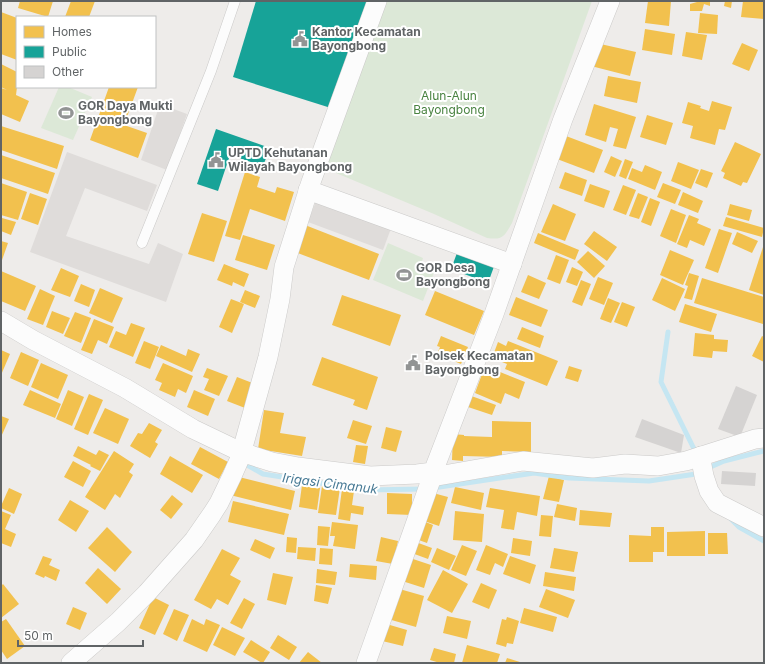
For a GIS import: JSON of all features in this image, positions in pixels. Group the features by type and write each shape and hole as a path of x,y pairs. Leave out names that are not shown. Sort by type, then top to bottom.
{"street":[{"path":"71,663 118,622 147,593 194,540 219,503 232,476 255,406 268,357 280,299 284,267 308,190 377,1"},
{"path":"366,663 409,546 430,483 512,264 563,119 610,1"},
{"path":"308,190 512,264"},
{"path":"1,321 33,340 125,388 240,455 298,467 370,476 417,474 430,483 522,461 593,468 625,464 658,466 698,462 755,439 764,438"},
{"path":"698,462 710,491 717,503 764,527"}],"lane":[{"path":"142,243 211,71 234,1"}],"shaded area":[{"path":"160,104 187,114 167,170 141,160"},
{"path":"67,152 157,185 147,211 85,188 66,236 149,264 158,243 183,254 166,302 30,252"},
{"path":"318,196 393,223 383,250 308,222"}],"green space":[{"name":"Alun-Alun Bayongbong","path":"377,1 592,1 512,223 507,232 500,238 487,238 324,168"},
{"name":"GOR Daya Mukti Bayongbong","path":"59,88 70,88 92,97 73,140 41,128"},
{"name":"GOR Desa Bayongbong","path":"388,243 423,258 421,265 435,270 423,301 373,280"}],"building: Homes":[{"path":"20,1 53,1 48,16 18,8"},
{"path":"71,1 95,1 89,16 65,16"},
{"path":"648,1 671,1 669,26 645,23"},
{"path":"697,1 710,1 710,6 704,4 702,11 690,11 690,4"},
{"path":"725,1 732,1 731,8 724,6"},
{"path":"743,1 764,1 764,19 741,17"},
{"path":"1,12 16,18 16,60 1,54"},
{"path":"700,13 718,15 717,34 698,33"},
{"path":"645,29 675,34 672,55 642,50"},
{"path":"686,32 707,35 702,60 682,56"},
{"path":"596,43 636,52 630,76 591,66"},
{"path":"742,43 758,50 749,71 732,64"},
{"path":"1,64 16,72 16,95 29,101 20,122 1,114 1,88 7,90 1,87"},
{"path":"608,76 641,82 637,103 604,96"},
{"path":"109,88 138,88 124,125 147,133 138,158 90,140"},
{"path":"712,101 732,107 725,130 719,129 715,145 690,138 693,126 682,123 688,102 701,106 700,108 709,111"},
{"path":"594,104 636,117 626,149 613,146 618,129 610,127 606,142 585,135"},
{"path":"647,115 673,123 666,145 640,137"},
{"path":"1,126 64,146 57,169 1,150"},
{"path":"566,136 603,150 594,173 557,159"},
{"path":"735,142 761,154 747,183 743,182 741,186 723,178 725,173 721,171"},
{"path":"1,155 55,173 48,194 1,178"},
{"path":"611,156 622,161 615,177 604,172"},
{"path":"625,159 633,162 626,179 619,176"},
{"path":"678,162 699,170 691,189 671,181"},
{"path":"645,165 662,172 655,190 628,179 632,168 642,172"},
{"path":"701,169 713,173 707,188 695,183"},
{"path":"245,172 260,177 257,187 275,193 277,187 294,192 285,221 250,209 240,240 225,236"},
{"path":"565,172 587,180 582,196 559,188"},
{"path":"1,183 27,192 18,220 1,215"},
{"path":"663,183 681,190 675,204 657,197"},
{"path":"590,184 610,191 604,208 584,201"},
{"path":"623,185 636,190 626,215 613,210"},
{"path":"683,192 703,201 698,213 678,205"},
{"path":"30,193 47,199 38,225 21,219"},
{"path":"638,193 648,197 639,219 629,216"},
{"path":"650,198 660,202 651,226 641,222"},
{"path":"553,204 576,214 565,241 541,232"},
{"path":"730,204 752,210 749,221 727,215"},
{"path":"671,209 686,215 676,243 660,236"},
{"path":"202,213 227,221 214,262 188,254"},
{"path":"689,215 699,219 697,223 711,229 704,246 690,240 687,248 677,244"},
{"path":"726,217 764,228 762,237 723,226"},
{"path":"2,218 16,222 11,235 1,231"},
{"path":"305,225 379,254 369,280 295,252"},
{"path":"719,229 732,233 718,273 705,268"},
{"path":"594,231 617,247 607,261 584,244"},
{"path":"737,232 758,241 752,253 732,244"},
{"path":"538,233 579,250 575,260 534,243"},
{"path":"243,235 275,245 267,270 235,260"},
{"path":"1,241 8,243 1,263"},
{"path":"764,244 764,295 749,290"},
{"path":"670,250 694,260 683,285 660,275"},
{"path":"588,251 605,266 594,278 577,262"},
{"path":"556,255 569,260 560,284 547,279"},
{"path":"224,264 249,274 244,287 233,282 232,286 217,280"},
{"path":"572,267 583,272 577,286 566,282"},
{"path":"61,268 79,276 70,297 51,290"},
{"path":"1,271 36,286 25,311 1,301"},
{"path":"689,273 699,276 692,300 684,298 688,286 685,285"},
{"path":"528,275 546,283 539,299 521,292"},
{"path":"598,277 613,283 604,305 589,299"},
{"path":"662,278 685,289 675,311 652,300"},
{"path":"702,278 764,297 763,324 694,303"},
{"path":"581,280 591,284 582,306 572,302"},
{"path":"81,284 95,290 89,307 74,301"},
{"path":"100,288 123,298 112,323 89,313"},
{"path":"40,289 55,296 43,325 27,319"},
{"path":"245,290 260,296 255,308 240,302"},
{"path":"435,291 484,311 474,335 425,315"},
{"path":"342,295 401,315 390,346 332,325"},
{"path":"516,297 548,310 541,327 509,315"},
{"path":"608,298 620,303 611,323 600,319"},
{"path":"231,299 244,304 232,333 219,327"},
{"path":"622,302 635,307 627,327 614,322"},
{"path":"685,304 717,314 711,332 679,322"},
{"path":"52,311 70,318 63,334 46,327"},
{"path":"75,312 91,318 81,343 64,336"},
{"path":"94,319 114,327 107,344 98,340 92,354 81,350"},
{"path":"131,323 145,328 133,357 109,347 116,331 126,335"},
{"path":"522,327 544,336 540,348 517,339"},
{"path":"695,333 714,335 714,339 728,340 727,352 713,351 712,358 693,356"},
{"path":"441,336 468,347 461,364 437,354 440,347 437,346"},
{"path":"762,336 764,337 764,362 752,356"},
{"path":"144,341 159,347 150,369 135,363"},
{"path":"508,341 558,361 547,386 505,369 507,364 492,358 498,342 506,346"},
{"path":"161,345 186,356 188,349 200,354 192,372 156,356"},
{"path":"1,350 10,354 1,375"},
{"path":"21,352 39,360 28,386 10,378"},
{"path":"322,357 378,377 367,410 353,405 355,400 312,385"},
{"path":"41,363 68,375 58,399 31,387"},
{"path":"163,363 193,376 186,393 178,389 175,397 159,390 162,383 155,380"},
{"path":"485,366 525,382 519,399 505,393 501,404 475,393"},
{"path":"569,366 582,370 578,382 565,378"},
{"path":"207,368 228,376 219,396 204,390 209,379 203,377"},
{"path":"237,377 255,384 245,408 227,401"},
{"path":"30,390 61,404 55,418 23,405"},
{"path":"68,390 84,397 72,426 56,419"},
{"path":"194,390 215,399 208,416 187,407"},
{"path":"89,394 103,400 88,435 74,429"},
{"path":"466,394 496,405 492,415 462,405"},
{"path":"105,408 129,419 118,444 93,433"},
{"path":"264,410 284,413 280,433 306,437 302,456 258,449"},
{"path":"1,416 9,419 1,437"},
{"path":"353,420 372,426 366,444 347,438"},
{"path":"492,421 531,422 531,452 502,451 502,457 463,456 463,461 452,460 453,434 492,437"},
{"path":"149,423 162,430 155,442 158,444 150,458 130,446 138,433 142,434"},
{"path":"386,427 402,431 396,452 381,448"},
{"path":"356,445 368,446 365,464 353,462"},
{"path":"78,446 96,455 99,450 109,455 100,471 73,456"},
{"path":"200,447 228,462 219,479 191,464"},
{"path":"114,451 134,464 129,472 133,475 120,498 115,494 105,510 85,497"},
{"path":"170,456 203,475 192,493 160,474"},
{"path":"73,461 91,471 83,487 64,477"},
{"path":"235,476 295,491 291,510 230,495"},
{"path":"549,476 564,480 559,502 543,499"},
{"path":"302,485 320,488 317,510 299,507"},
{"path":"322,486 340,488 336,515 318,513"},
{"path":"455,487 484,493 481,510 451,503"},
{"path":"9,488 22,494 14,514 1,508"},
{"path":"490,488 540,496 537,516 517,512 514,530 501,528 504,510 486,507"},
{"path":"342,489 354,491 352,505 364,507 363,515 351,513 350,521 338,519"},
{"path":"387,493 412,494 412,515 387,514"},
{"path":"433,493 448,497 439,526 424,521"},
{"path":"172,495 183,504 171,519 160,510"},
{"path":"70,500 89,511 76,532 58,520"},
{"path":"233,501 289,514 284,535 228,522"},
{"path":"557,504 577,508 575,521 554,517"},
{"path":"580,510 612,513 610,527 579,525"},
{"path":"1,511 11,515 5,529 16,534 11,547 1,543"},
{"path":"455,511 484,514 482,542 453,540"},
{"path":"541,515 553,516 551,537 539,536"},
{"path":"423,521 433,525 427,543 416,539"},
{"path":"332,522 358,525 355,549 333,546 335,536 330,536"},
{"path":"318,526 330,527 328,546 317,545"},
{"path":"107,527 132,552 115,572 88,548"},
{"path":"651,527 664,527 664,552 653,552 653,562 629,562 629,535 651,536"},
{"path":"705,531 705,556 667,556 667,532"},
{"path":"708,533 727,533 728,554 708,554"},
{"path":"287,537 297,538 296,553 286,552"},
{"path":"381,537 398,541 393,564 376,561"},
{"path":"513,538 532,541 530,556 511,553"},
{"path":"255,539 275,548 270,559 250,550"},
{"path":"413,541 432,548 428,559 409,552"},
{"path":"462,545 477,551 466,576 451,570"},
{"path":"486,545 508,554 503,567 495,563 490,575 476,570"},
{"path":"298,547 316,548 315,561 297,559"},
{"path":"320,548 333,549 332,565 319,564"},
{"path":"437,548 456,556 449,570 431,562"},
{"path":"554,548 578,552 574,572 550,568"},
{"path":"222,549 240,558 230,575 241,581 228,605 217,599 211,609 194,600"},
{"path":"43,556 52,559 49,565 60,570 56,581 45,576 44,578 35,574"},
{"path":"510,556 536,565 530,584 503,574"},
{"path":"407,557 431,565 424,588 399,580"},
{"path":"350,564 377,566 376,580 349,577"},
{"path":"98,568 121,589 107,604 85,583"},
{"path":"317,569 337,572 335,585 316,583"},
{"path":"443,570 468,584 452,613 427,600"},
{"path":"545,572 576,577 574,591 543,586"},
{"path":"273,573 293,577 286,605 267,600"},
{"path":"481,583 497,590 489,609 472,602"},
{"path":"3,584 19,604 1,618 1,586"},
{"path":"316,585 332,588 328,604 314,601"},
{"path":"396,588 424,596 416,627 388,619"},
{"path":"546,589 575,600 568,618 539,607"},
{"path":"153,597 169,605 155,635 139,628"},
{"path":"244,598 255,604 242,629 230,623"},
{"path":"73,607 87,613 80,630 66,624"},
{"path":"524,608 557,617 553,632 520,623"},
{"path":"174,609 189,615 177,641 163,634"},
{"path":"447,616 471,621 467,639 443,633"},
{"path":"507,617 519,621 513,644 507,643 506,647 496,644 502,619 506,620"},
{"path":"6,619 25,646 7,659 1,650 1,622"},
{"path":"192,619 204,625 206,619 220,625 207,652 183,641"},
{"path":"383,623 407,630 403,646 378,640"},
{"path":"222,627 245,638 235,656 213,645"},
{"path":"278,635 297,647 289,660 270,648"},
{"path":"251,640 270,652 263,663 243,652"},
{"path":"467,645 500,654 497,663 462,663"},
{"path":"434,648 456,654 454,663 440,663 430,660"},
{"path":"308,652 322,663 299,663"},
{"path":"507,658 523,663 505,663"}],"building: Public":[{"name":"Kantor Kecamatan Bayongbong","path":"256,1 368,1 334,109 233,77"},
{"name":"UPTD Kehutanan Wilayah Bayongbong","path":"216,129 270,148 263,166 230,155 218,191 197,184"},
{"path":"457,253 496,261 488,283 451,269"}],"building: Other":[{"path":"736,386 757,395 740,437 718,429"},
{"path":"642,419 684,435 681,453 635,437"},
{"path":"722,471 756,473 755,486 721,484"}],"waterway":[{"path":"668,332 661,382 697,455"},
{"name":"Irigasi Cimanuk","path":"706,469 724,461 764,451"},
{"name":"Irigasi Cimanuk","path":"242,462 263,474 365,490 424,489"},
{"name":"Irigasi Cimanuk","path":"433,488 534,473 569,478 649,481 699,473"},
{"path":"731,519 739,527 764,541"}],"place":[{"name":"Kantor Kecamatan Bayongbong","path":"300,39"},
{"name":"GOR Daya Mukti Bayongbong","path":"66,113"},
{"name":"UPTD Kehutanan Wilayah Bayongbong","path":"216,160"},
{"name":"GOR Desa Bayongbong","path":"404,275"},
{"name":"Polsek Kecamatan Bayongbong","path":"413,363"}]}
